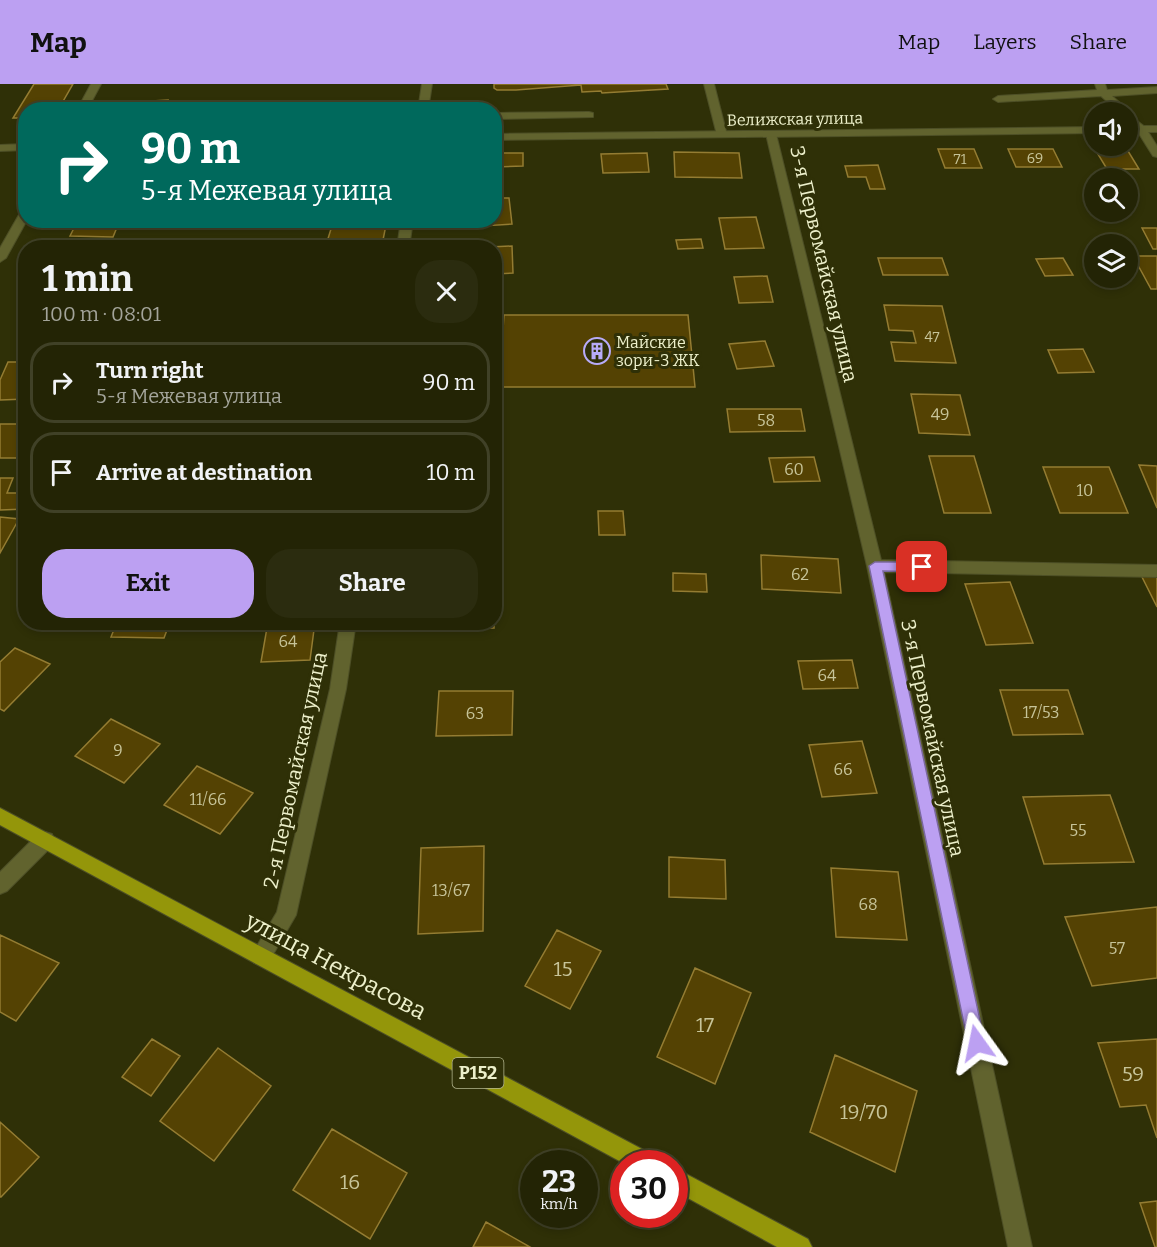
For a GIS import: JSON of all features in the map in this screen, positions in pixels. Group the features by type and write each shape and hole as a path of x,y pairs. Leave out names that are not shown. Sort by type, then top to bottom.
{"main road":[{"name":"улица Некрасова","path":"0,816 621,1150"},
{"path":"688,1186 801,1247"}],"street":[{"path":"86,102 96,84"},
{"path":"424,102 427,84"},
{"path":"709,84 722,135"},
{"path":"1102,89 1114,102"},
{"path":"998,99 1102,89 1157,90"},
{"path":"502,116 590,115"},
{"path":"1138,126 1157,154"},
{"path":"1141,129 1157,129"},
{"name":"Велижская улица","path":"502,137 1084,130"},
{"name":"3-я Первомайская улица","path":"771,135 875,566 1020,1247"},
{"path":"0,148 18,147"},
{"path":"0,258 18,227"},
{"path":"875,566 1157,571"},
{"name":"2-я Первомайская улица","path":"261,956 286,915 338,689 347,630"},
{"path":"0,885 45,840"}],"building":[{"path":"34,84 73,84 63,102 23,102"},
{"path":"494,84 666,84 668,89 602,93 601,91 582,92 581,85 497,90"},
{"path":"168,100 167,102 133,102"},
{"path":"938,149 974,149 982,168 945,168"},
{"path":"1008,149 1053,149 1062,167 1016,167"},
{"path":"674,152 739,153 742,178 675,177"},
{"path":"502,153 523,153 523,166 502,167"},
{"path":"647,153 649,172 603,173 601,154"},
{"path":"1099,156 1131,156 1139,169 1138,168 1106,168"},
{"path":"878,165 885,189 870,189 866,177 848,177 845,166"},
{"path":"502,198 509,198 512,224 502,225"},
{"path":"756,217 764,248 725,249 719,218"},
{"path":"74,228 117,228 113,237 70,236"},
{"path":"385,228 383,240 328,240 331,229"},
{"path":"1142,228 1157,228 1157,249 1153,249"},
{"path":"701,239 703,248 678,249 676,240"},
{"path":"502,246 512,246 513,273 502,274"},
{"path":"1138,256 1157,256 1157,289 1151,289 1138,265"},
{"path":"878,258 942,258 948,275 883,275"},
{"path":"1063,258 1073,275 1045,276 1036,259"},
{"path":"767,276 773,302 739,303 734,277"},
{"path":"884,305 942,306 956,363 895,361 891,342 916,343 913,331 889,330"},
{"name":"Майские зори-3 ЖК","path":"504,315 688,315 695,387 502,387"},
{"path":"765,341 774,366 737,369 729,344"},
{"path":"1083,349 1094,372 1058,373 1048,350"},
{"path":"8,362 18,362 18,399 0,400 0,380"},
{"path":"911,394 960,395 970,435 919,433"},
{"path":"727,409 801,409 805,431 730,432"},
{"path":"0,424 18,424 18,458 0,458"},
{"path":"929,456 974,456 991,513 944,513"},
{"path":"814,457 820,481 774,482 769,458"},
{"path":"1139,465 1157,466 1157,508"},
{"path":"1043,467 1109,467 1128,513 1060,513"},
{"path":"0,478 13,478 7,493 18,493 18,509 0,510"},
{"path":"598,511 623,511 625,535 599,535"},
{"path":"0,517 18,519 18,521 0,553"},
{"path":"761,555 838,559 841,593 762,589"},
{"path":"673,573 706,574 707,592 673,591"},
{"path":"1140,573 1157,573 1157,607"},
{"path":"1010,582 1033,643 986,645 965,584"},
{"path":"114,630 167,630 164,638 111,637"},
{"path":"267,630 314,630 310,660 261,662"},
{"path":"15,648 50,664 4,711 0,709 0,662"},
{"path":"852,660 858,688 803,689 798,661"},
{"path":"1000,690 1068,690 1083,734 1013,735"},
{"path":"439,691 513,691 512,735 436,736"},
{"path":"111,719 160,744 124,783 75,756"},
{"path":"862,741 877,793 822,797 809,745"},
{"path":"197,766 253,793 220,834 164,805"},
{"path":"1110,795 1134,862 1044,864 1023,797"},
{"path":"484,846 483,931 418,934 421,848"},
{"path":"669,857 725,860 726,899 669,897"},
{"path":"831,868 898,872 907,940 836,937"},
{"path":"1157,907 1157,978 1092,986 1065,917"},
{"path":"557,930 601,951 570,1009 525,986"},
{"path":"0,935 59,963 16,1021 0,1012"},
{"path":"695,968 751,993 715,1084 657,1057"},
{"path":"152,1039 180,1056 151,1096 122,1077"},
{"path":"1157,1039 1157,1138 1146,1105 1120,1107 1098,1043"},
{"path":"218,1048 271,1086 214,1161 160,1121"},
{"path":"835,1055 917,1091 895,1172 810,1132"},
{"path":"0,1122 39,1157 1,1197 0,1197"},
{"path":"332,1129 407,1173 370,1239 293,1190"},
{"path":"1157,1201 1157,1247 1155,1247 1140,1203"},
{"path":"486,1222 530,1247 473,1247"}],"place":[{"name":"Майские зори-3 ЖК","path":"597,351"}],"route":[{"path":"922,567 875,566 977,1043"}]}
